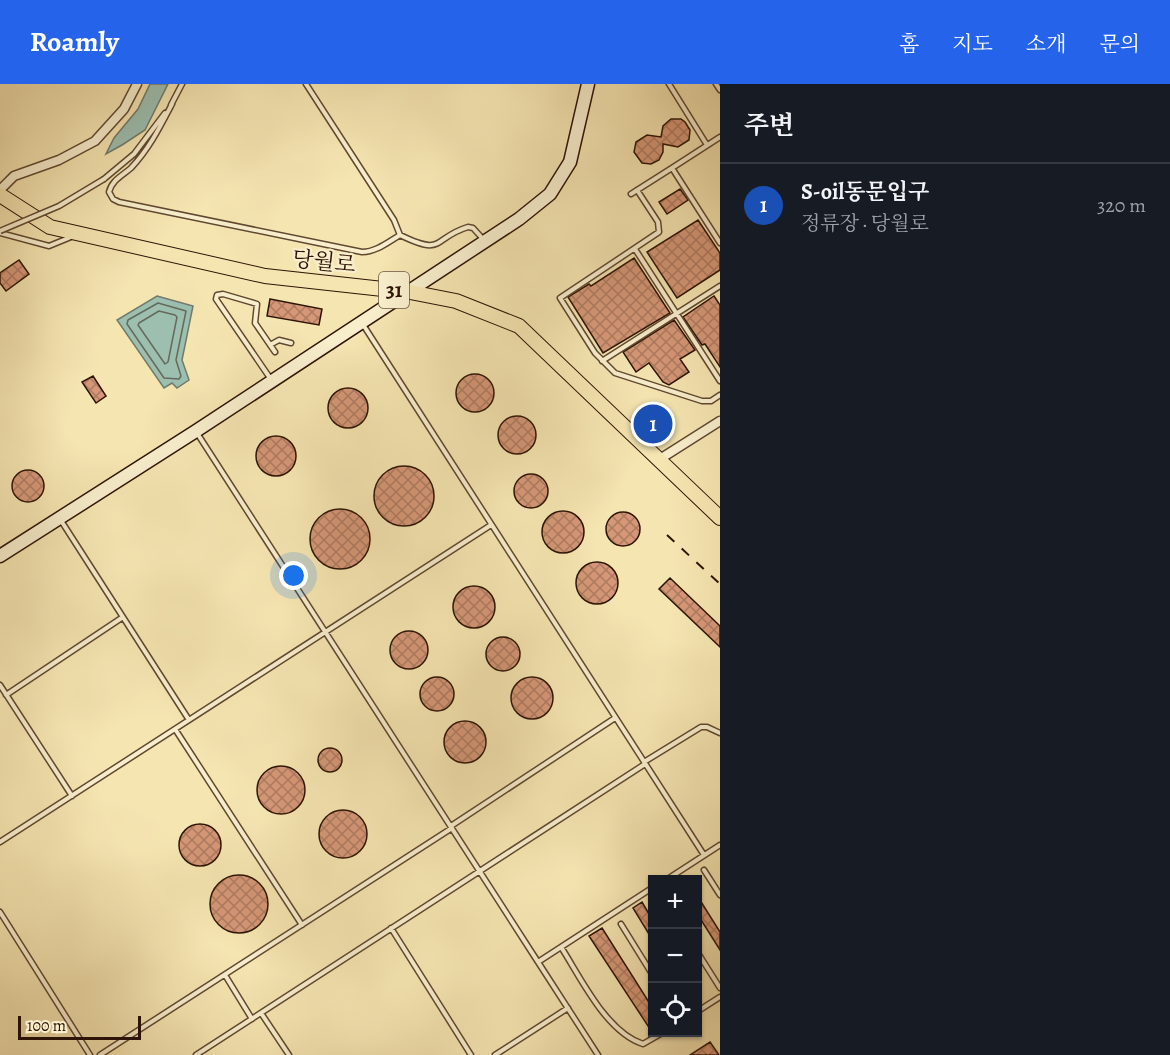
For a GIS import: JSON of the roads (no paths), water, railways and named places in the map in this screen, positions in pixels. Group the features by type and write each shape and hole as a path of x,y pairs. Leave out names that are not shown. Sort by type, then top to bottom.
{"main road":[{"path":"0,556 196,431 519,219 550,194 570,162 588,84"},
{"name":"당월로","path":"0,195 50,227 265,276 410,292 456,301 519,326 720,518"}],"street":[{"path":"0,190 14,176 59,160 95,141 124,109 137,84"},
{"path":"660,459 720,422"}],"lane":[{"path":"182,84 151,144 130,169 111,184 109,192 113,199 363,252 370,252 400,236"},
{"path":"306,84 394,220 400,236 431,247 468,227 473,228 486,242"},
{"path":"669,84 707,144"},
{"path":"716,84 720,90"},
{"path":"0,232 59,206 104,179 134,154 172,104"},
{"path":"631,194 720,137"},
{"path":"672,168 720,243"},
{"path":"637,190 659,226 659,232 560,298 602,361 621,376 702,401 711,400 720,395"},
{"path":"0,232 49,246 82,234"},
{"path":"635,249 720,381"},
{"path":"602,361 720,286"},
{"path":"272,381 216,298 217,295 223,294 257,304 255,323 275,352"},
{"path":"362,323 704,855"},
{"path":"270,345 279,340 291,343"},
{"path":"196,431 598,1055"},
{"path":"59,519 189,720"},
{"path":"0,842 491,525"},
{"path":"6,695 123,617"},
{"path":"0,686 72,795"},
{"path":"100,1055 302,925 615,718"},
{"path":"196,1055 701,727 707,727 720,733"},
{"path":"175,729 302,925"},
{"path":"672,875 720,845"},
{"path":"704,870 720,895"},
{"path":"538,962 648,891"},
{"path":"0,912 90,1055"},
{"path":"621,924 648,968"},
{"path":"391,928 471,1055"},
{"path":"561,947 602,1011 627,1036 643,1044 655,1037"},
{"path":"702,960 720,988"},
{"path":"225,975 252,1019"},
{"path":"702,1008 720,997"},
{"path":"495,1055 568,1008"},
{"path":"261,1013 289,1055"}],"water":[{"path":"150,84 168,84 145,130 106,154 114,138 138,109"},
{"path":"157,296 193,306 182,360 189,380 177,388 172,383 164,388 117,320"}],"railway":[{"path":"667,535 720,584"}],"place":[{"name":"S-oil동문입구","path":"653,424"}]}
